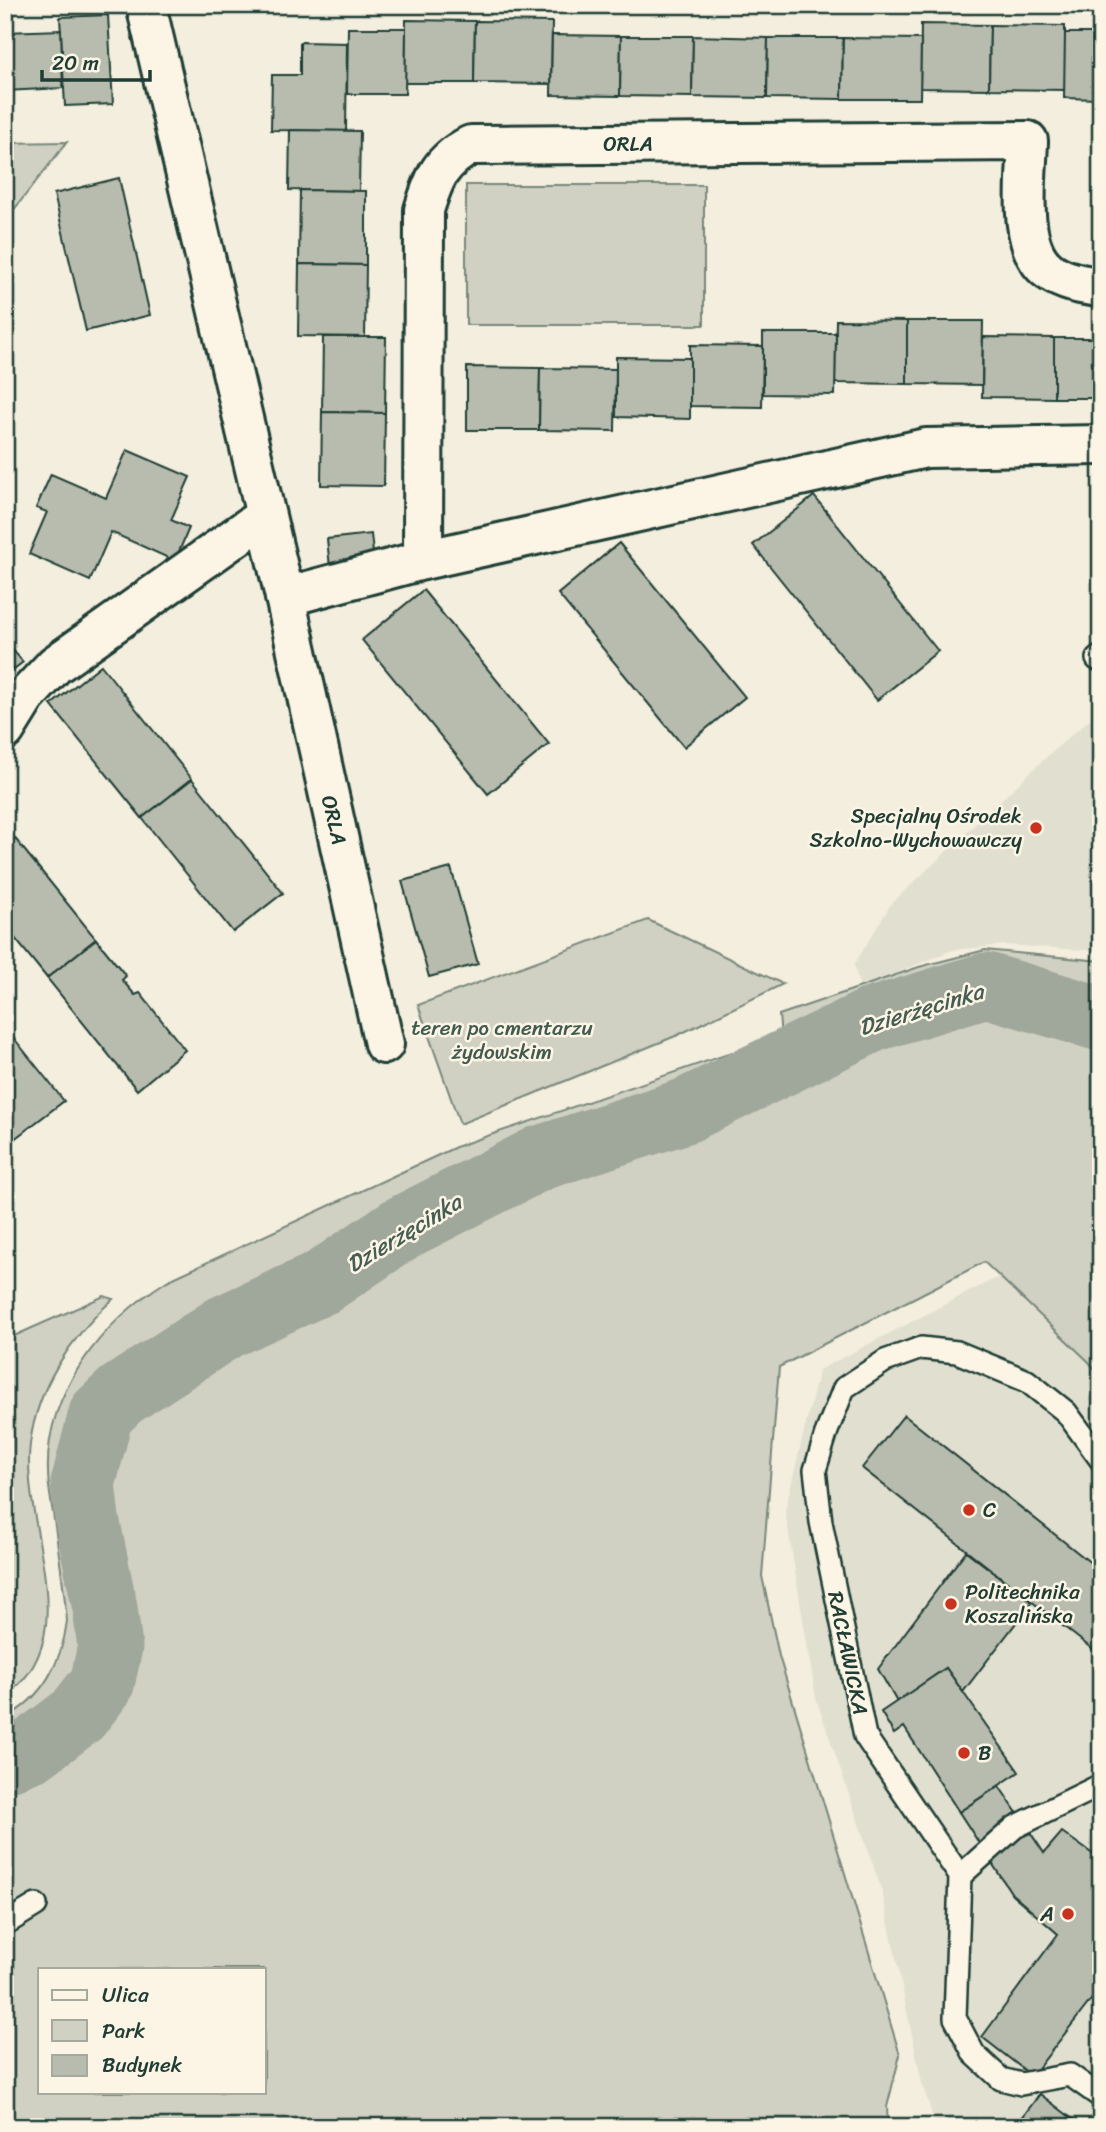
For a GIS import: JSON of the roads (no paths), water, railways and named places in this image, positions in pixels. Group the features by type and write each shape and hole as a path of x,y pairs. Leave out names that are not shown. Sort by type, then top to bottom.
{"street":[{"name":"ORLA","path":"146,5 285,597 384,1044"},
{"name":"ORLA","path":"424,560 424,210 434,178 453,154 471,145 1028,141 1027,232 1033,250 1048,271 1075,284 1101,287"},
{"path":"285,597 424,560 926,448 1101,445"},
{"path":"5,730 26,696 55,664 265,516"}],"lane":[{"name":"RACŁAWICKA","path":"960,1875 865,1736 821,1522 815,1470 827,1431 844,1388 885,1361 921,1349 957,1352 1027,1381 1066,1412 1101,1460"},
{"path":"1101,1785 1015,1827 960,1875 955,2018 974,2054 1001,2078 1021,2084 1070,2075 1101,2097"},
{"path":"5,1924 36,1905"}],"waterway":[{"name":"Dzierżęcinka","path":"5,1760 32,1750 78,1715 102,1684 110,1647 83,1484 101,1414 121,1395 225,1327 321,1283 402,1228 540,1158 685,1111 872,1020 986,985 1101,1019"}],"place":[{"name":"Specjalny Ośrodek Szkolno-Wychowawczy","path":"1036,828"},
{"name":"C","path":"969,1510"},
{"name":"Politechnika Koszalińska","path":"951,1604"},
{"name":"B","path":"964,1753"},
{"name":"A","path":"1068,1914"}],"park label":[{"name":"teren po cmentarzu żydowskim","path":"502,1040"}]}
